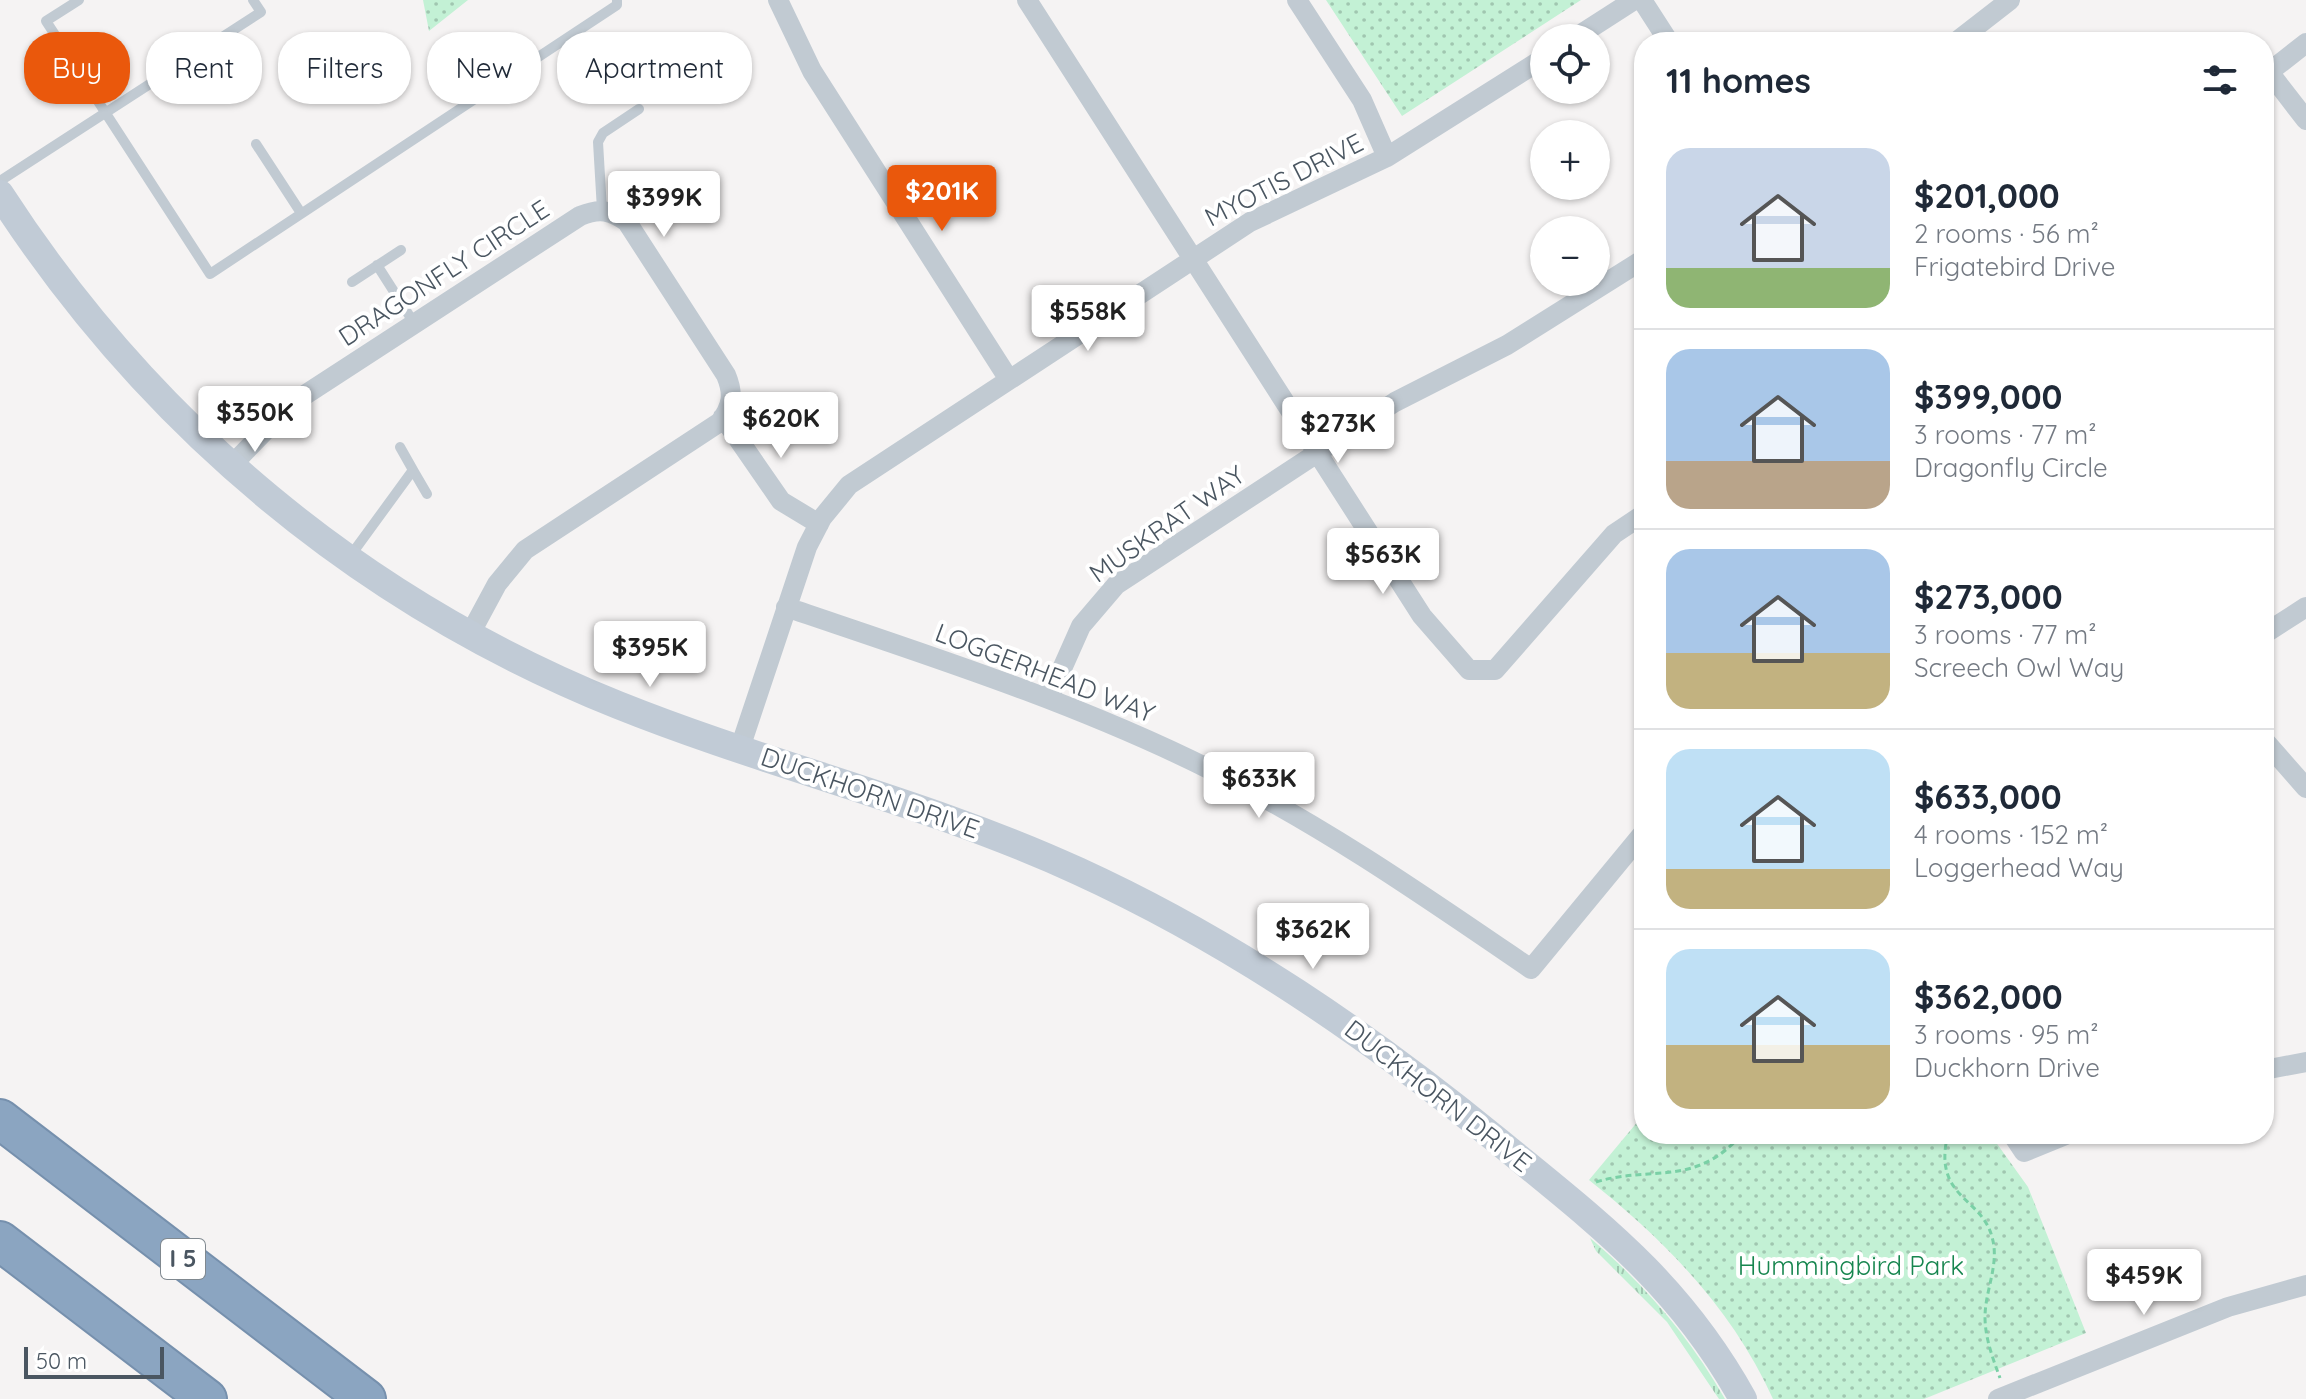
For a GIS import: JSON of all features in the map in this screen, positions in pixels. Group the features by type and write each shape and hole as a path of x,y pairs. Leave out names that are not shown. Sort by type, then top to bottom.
{"highway":[{"name":"I 5","path":"0,1119 366,1399"},
{"path":"0,1241 110,1328"},
{"path":"0,1250 207,1399"}],"street":[{"path":"778,0 812,71 1008,378"},
{"path":"1027,0 1422,616 1469,670 1495,670 1614,534 1634,521"},
{"path":"1297,0 1362,100 1387,157"},
{"path":"1597,24 1634,0"},
{"path":"1642,0 1663,32"},
{"path":"1969,32 2010,0"},
{"path":"2274,68 2306,43"},
{"name":"MYOTIS DRIVE","path":"740,748 786,607 819,524 849,485 1250,222 1387,157 1530,67"},
{"path":"2274,82 2306,120"},
{"name":"DUCKHORN DRIVE","path":"0,194 76,303 130,367 230,467 347,560 469,636 621,707 1026,849 1139,900 1259,967 1346,1023 1429,1085 1625,1247 1665,1285 1700,1328 1743,1399"},
{"path":"469,636 497,584 525,550 723,417 732,397 726,375 627,222 616,214 602,210"},
{"name":"DRAGONFLY CIRCLE","path":"230,467 291,404 580,216 602,210"},
{"name":"MUSKRAT WAY","path":"1049,698 1081,626 1116,585 1395,402 1507,345 1634,265"},
{"path":"723,417 781,501 819,524"},
{"name":"LOGGERHEAD WAY","path":"786,607 1049,698 1198,763 1366,857 1531,969 1634,844"},
{"path":"2274,628 2306,607"},
{"path":"2274,751 2306,788"},
{"path":"2274,1068 2306,1062"},
{"path":"2019,1144 2024,1152 2044,1144"},
{"path":"1998,1399 2228,1307 2306,1285"}],"lane":[{"path":"79,0 46,21 210,274 617,5 617,0"},
{"path":"0,181 261,12 253,0"},
{"path":"602,210 598,142 603,133 639,109"},
{"path":"256,144 301,213"},
{"path":"352,282 401,250"},
{"path":"377,265 414,323"},
{"path":"400,447 427,494"},
{"path":"347,560 413,470"}],"path":[{"path":"1596,1182 1614,1176 1658,1176 1691,1169 1734,1144"},
{"path":"1946,1144 1950,1178 1958,1196 1984,1219 1992,1234 1995,1252 1985,1317 1990,1350 2000,1378"}],"green space":[{"path":"423,0 468,0 429,31"},
{"path":"1326,0 1581,0 1544,24 1530,24 1530,33 1402,116"},
{"name":"Hummingbird Park","path":"1634,1126 1634,1144 1997,1144 2028,1187 2086,1333 1924,1399 1773,1399 1757,1366 1717,1306 1670,1252 1589,1180"},
{"path":"1590,1238 1665,1312 1725,1399 1719,1399 1667,1322 1596,1251"}]}
